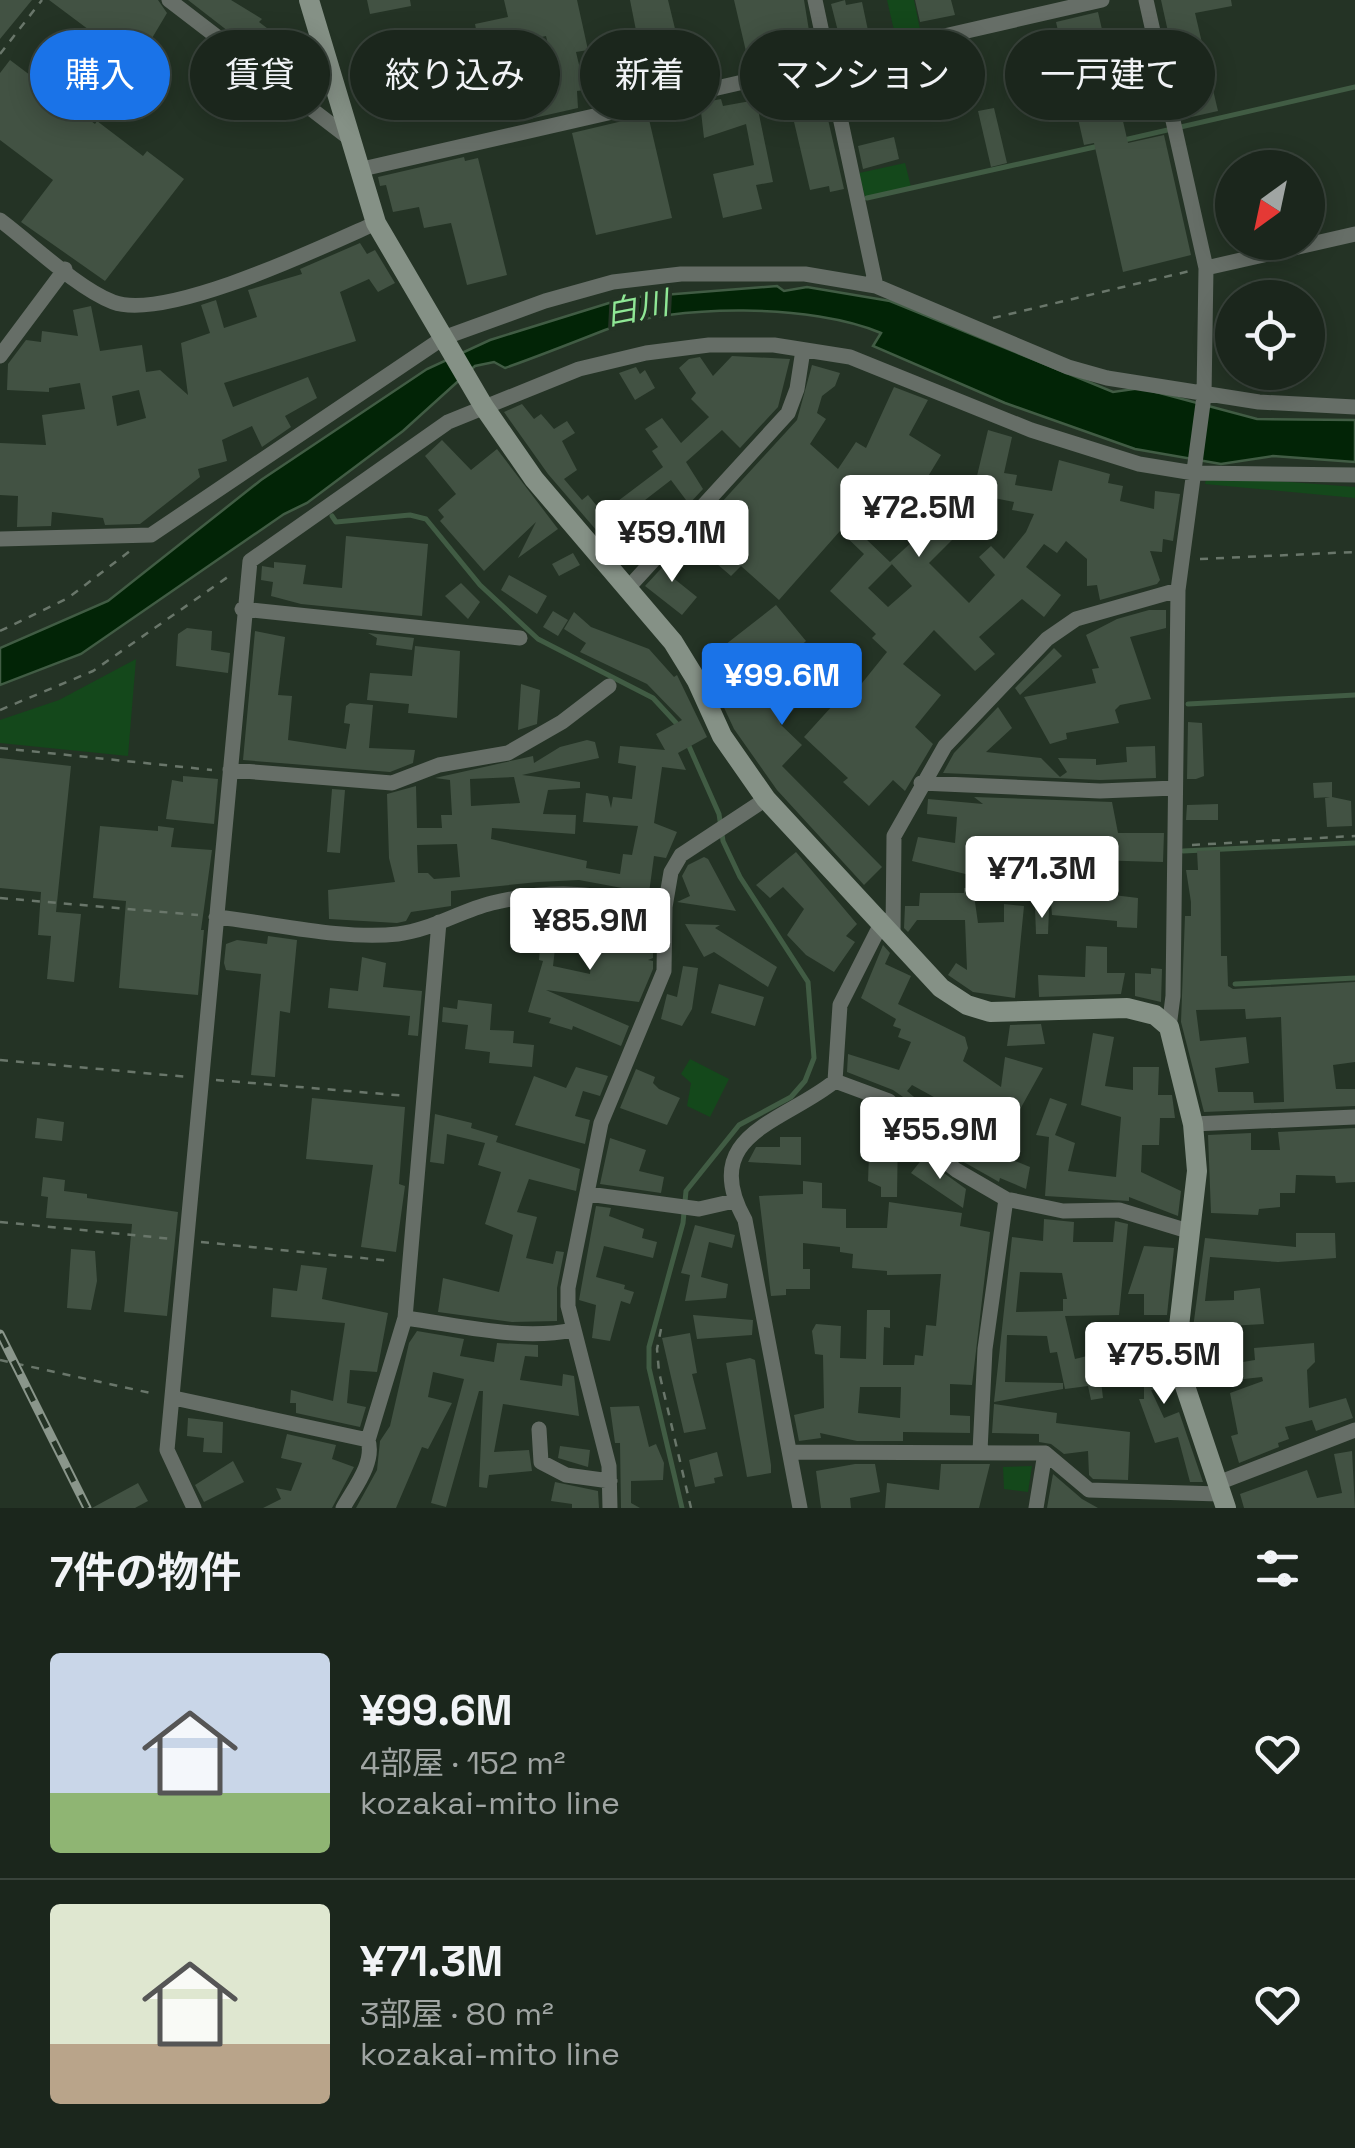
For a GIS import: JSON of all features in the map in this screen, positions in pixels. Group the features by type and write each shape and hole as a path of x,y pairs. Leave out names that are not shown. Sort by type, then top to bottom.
{"main road":[{"path":"308,0 376,223 483,403 534,479 673,642 697,681 722,736 766,799 942,988 968,1005 990,1012 1128,1008 1155,1015 1169,1028 1194,1124 1198,1171 1178,1335 1183,1380 1221,1495"}],"street":[{"path":"170,0 350,138"},
{"path":"815,0 822,30"},
{"path":"968,30 1102,0"},
{"path":"1146,0 1206,268 1204,398 1178,590 1169,1028"},
{"path":"358,170 740,82"},
{"path":"841,120 876,286"},
{"path":"0,220 104,298 130,306 249,279 376,223"},
{"path":"1206,268 1355,234"},
{"path":"0,356 64,269"},
{"path":"0,539 151,536 446,342 546,301 613,282 664,276 806,274 876,286 1081,371 1204,398 1355,407"},
{"path":"194,1508 168,1450 242,609 250,561 448,422 483,403 564,374 646,353 709,345 850,356 1084,448 1194,469 1355,475"},
{"path":"628,588 788,413 797,389 803,350"},
{"path":"800,1508 745,1220 734,1201 734,1156 752,1130 814,1098 835,1082 840,1005 888,926 894,836 921,783 955,735 1047,639 1076,619 1178,590"},
{"path":"242,609 520,638"},
{"path":"230,770 392,782 439,765 508,752 562,722 609,686"},
{"path":"921,783 1100,791 1175,788"},
{"path":"610,1508 610,1481 596,1409 573,1330 568,1288 601,1123 660,989 664,906 671,872 681,855 766,799"},
{"path":"216,917 380,935 439,922 490,904 574,891 664,906"},
{"path":"343,1508 366,1467 371,1451 368,1440 406,1318 439,922"},
{"path":"835,1082 890,1101 925,1145 956,1170 1006,1200 1063,1211 1119,1210 1188,1232"},
{"path":"1194,1124 1355,1117"},
{"path":"588,1194 698,1209 734,1201"},
{"path":"980,1452 984,1349 1006,1200"},
{"path":"406,1318 500,1330 573,1330"},
{"path":"174,1398 368,1440"},
{"path":"540,1429 541,1462 546,1466 566,1475 610,1481"},
{"path":"791,1452 1045,1454 1090,1490 1221,1495 1355,1430"},
{"path":"1036,1508 1045,1454"}],"path":[{"path":"0,54 42,0"},
{"path":"969,324 1206,268"},
{"path":"0,632 68,598 151,536"},
{"path":"1183,560 1355,552"},
{"path":"0,710 93,671 250,561"},
{"path":"0,748 230,770"},
{"path":"1174,846 1355,836"},
{"path":"0,898 216,917"},
{"path":"0,1222 410,1263"},
{"path":"661,1328 657,1350 660,1372 677,1433 691,1508"},
{"path":"0,1360 174,1398"}],"shaded area":[{"path":"887,0 914,0 920,30 894,30"},
{"path":"905,163 911,187 865,197 859,173"},
{"path":"1206,479 1355,487 1355,498 1205,484"},
{"path":"136,659 128,756 0,743 0,720 59,700"},
{"path":"690,1059 729,1079 710,1117 687,1106 691,1083 681,1074"},
{"path":"1032,1466 1028,1492 1004,1489 1003,1467"}],"water":[{"name":"白川","path":"777,286 784,291 807,287 890,301 1113,392 1141,388 1257,419 1355,420 1355,462 1273,456 1221,464 1135,449 1005,403 873,346 881,333 852,323 819,316 744,310 668,315 605,330 505,368 494,362 475,366 403,431 307,503 284,514 81,654 0,685 0,648 108,601 261,480 427,369 490,340 625,298"}],"building":[{"path":"0,0 32,0 0,39"},
{"path":"49,0 158,0 167,13 157,30 89,30"},
{"path":"188,0 231,0 262,19 259,22 270,30 227,30"},
{"path":"367,0 410,0 411,6 370,14"},
{"path":"504,0 577,0 584,30 580,30 580,51 576,52 580,69 578,108 560,112 560,30 476,30 475,24 508,17"},
{"path":"630,0 668,0 675,30 636,30"},
{"path":"734,0 804,0 809,30 741,30"},
{"path":"845,0 846,5 862,2 868,30 838,30 831,4"},
{"path":"915,0 951,0 955,15 920,22"},
{"path":"1161,0 1231,0 1232,6 1195,13 1199,30 1168,30"},
{"path":"1098,12 1102,30 1058,30 1056,22"},
{"path":"10,60 30,75 30,120 90,120 95,124 97,121 143,156 147,151 184,179 105,281 21,222 53,180 0,140 0,73"},
{"path":"720,99 723,106 740,103 740,120 760,120 773,182 756,185 762,209 723,218 713,174 754,165 746,124 704,138 702,120 720,120"},
{"path":"994,108 1007,163 991,167 980,120 985,120 985,110"},
{"path":"627,120 649,120 672,218 596,235 572,133"},
{"path":"794,120 828,120 844,189 830,192 829,186 810,190"},
{"path":"1078,120 1123,120 1128,143 1164,135 1191,255 1123,272 1094,143 1084,145"},
{"path":"894,137 899,159 863,169 858,146"},
{"path":"464,157 465,161 478,158 507,275 467,285 451,223 424,228 419,207 393,212 386,185 380,186 378,177"},
{"path":"360,243 367,254 375,250 395,283 378,292 369,279 340,292 356,341 224,383 233,407 308,377 317,398 285,416 291,427 262,447 252,426 222,440 227,461 198,469 200,477 140,524 105,525 103,518 52,512 51,526 17,527 18,496 0,495 0,443 46,445 42,415 85,409 80,383 49,388 49,392 7,390 8,364 26,340 41,342 42,331 78,336 73,310 91,306 100,351 142,345 146,372 160,370 188,395 181,343 210,333 201,305 216,300 224,328 257,317 248,290 302,274 300,269","holes":["139,390 146,418 117,426 112,396"]},
{"path":"732,356 790,359 778,407 740,448 722,430 686,462 703,489 689,504 671,480 636,507 641,513 620,529 606,510 663,467 652,451 658,447 645,429 662,418 681,443 709,417 691,399 696,393 679,368 689,359 700,357 713,376"},
{"path":"812,365 840,373 835,386 822,396 817,413 826,419 810,444 838,469 856,442 866,448 894,387 928,400 909,435 941,455 924,483 949,507 976,480 988,430 1012,437 1004,473 1017,475 1015,485 1052,491 1059,460 1110,474 1108,483 1123,486 1120,501 1154,509 1155,491 1180,494 1173,541 1163,539 1162,552 1150,551 1160,580 1100,600 1097,585 1087,586 1087,559 1066,541 1057,553 1044,544 1026,567 1061,595 1044,617 1022,599 979,637 995,654 975,671 934,630 903,664 941,695 915,727 933,744 905,791 893,780 869,806 843,782 848,778 804,737 853,683 858,688 887,652 872,638 876,634 830,591 864,554 840,531 779,600 741,566 731,576 688,539 797,420","holes":["994,498 1014,502 1012,510 1034,514 1026,532 1004,559 991,546 979,557 995,575 969,603 929,563","896,505 925,530 891,563 865,538","892,564 912,586 888,607 868,588"]},
{"path":"636,367 640,374 645,370 655,388 635,400 619,373"},
{"path":"522,404 534,419 541,414 554,429 567,421 575,433 562,441 577,470 564,479 582,500 588,495 609,521 597,531 548,474 504,412"},
{"path":"442,440 471,470 497,449 558,529 518,558 536,522 484,571 440,521 444,517 438,510 456,494 425,456"},
{"path":"346,536 428,544 422,616 301,604 271,596 273,582 261,580 262,566 274,568 274,562 306,565 303,584 342,588"},
{"path":"680,548 686,553 672,577 697,597 682,615 645,586"},
{"path":"573,553 580,565 559,576 552,564"},
{"path":"509,575 547,596 537,614 501,590"},
{"path":"461,583 480,602 468,619 445,596"},
{"path":"776,605 806,641 778,666 806,696 780,724 802,745 782,766 882,867 864,885 777,790 734,729 712,682 710,660 740,708 760,685 745,663 740,668 721,648"},
{"path":"1149,610 1166,610 1166,628 1130,637 1151,699 1120,705 1115,710 1119,723 1066,733 1067,739 1050,744 1024,697 1096,683 1092,669 1099,668 1086,635 1117,619"},
{"path":"553,611 568,620 558,636 543,627"},
{"path":"574,612 591,627 649,649 674,677 677,675 707,737 678,753 686,770 662,767 654,823 677,832 666,858 654,856 649,893 579,880 538,882 451,891 451,906 411,912 406,921 397,923 329,919 328,890 395,882 389,858 387,794 416,786 417,828 442,828 441,815 452,815 450,780 435,778 533,756 534,763 560,747 587,740 595,742 599,758 522,775 580,782 580,788 548,790 543,814 576,815 575,834 492,828 491,839 587,861 586,868 620,874 623,854 632,855 638,826 583,822 586,793 608,796 611,808 613,797 632,799 636,766 618,763 620,746 665,750 656,734 682,720 647,684 580,652 586,643 564,629","holes":["514,777 520,803 471,806 470,779","457,844 460,877 434,879 428,873 418,873 417,845"]},
{"path":"187,628 212,631 211,650 230,653 228,673 176,666 178,634"},
{"path":"255,631 285,637 278,695 292,696 288,740 346,749 350,724 344,723 346,706 373,705 369,748 415,750 413,763 390,772 243,760"},
{"path":"368,633 414,638 412,650 376,645 377,638"},
{"path":"415,646 460,651 457,718 408,713 409,704 367,700 370,673 412,676"},
{"path":"1054,648 1062,656 1020,695 1015,688"},
{"path":"521,684 540,690 537,724 518,730"},
{"path":"998,707 1012,728 986,752 1041,758 1060,777 1067,772 1058,758 1096,759 1096,765 1127,762 1126,747 1155,746 1156,778 1100,780 943,773 954,753"},
{"path":"1188,722 1202,723 1204,776 1196,779 1187,779"},
{"path":"0,758 71,766 56,912 81,914 74,982 47,979 51,936 38,935 41,892 0,888"},
{"path":"183,776 218,779 214,824 166,819 172,780 183,782"},
{"path":"1332,782 1332,797 1351,801 1352,826 1327,827 1325,798 1330,797 1314,798 1313,783"},
{"path":"332,789 345,790 340,853 327,852"},
{"path":"974,797 1112,802 1118,833 1164,833 1163,862 1089,860 1089,892 1138,898 1137,928 1117,927 1117,921 1052,915 1049,878 1022,878 1015,880 1015,886 912,861 918,837 955,843 957,817 927,814 928,799 983,804"},
{"path":"1218,804 1218,820 1186,820 1187,805"},
{"path":"100,826 158,831 158,826 174,828 171,847 212,850 201,930 198,995 119,988 126,901 93,898"},
{"path":"1220,850 1221,956 1227,956 1228,986 1233,989 1355,982 1355,1062 1333,1065 1336,1089 1355,1089 1355,1106 1204,1112 1181,1022 1185,916 1191,916 1186,870 1198,870 1197,851","holes":["1245,1009 1246,1019 1281,1017 1284,1102 1254,1103 1253,1092 1218,1092 1215,1068 1249,1063 1246,1037 1200,1041 1196,1010"]},
{"path":"796,852 857,924 846,936 855,942 834,972 806,955 787,935 804,909 783,887 770,898 756,885"},
{"path":"704,857 736,911 677,902 690,896 682,876 688,865"},
{"path":"964,888 973,888 978,923 1004,922 1004,904 1024,906 1015,998 973,992 948,975 956,963 967,970 965,920 917,920 908,932 904,928 905,906 919,906 920,893 964,893"},
{"path":"1035,907 1049,909 1048,934 1036,934"},
{"path":"516,910 559,914 553,966 590,974 595,922 641,922 653,928 653,958 648,960 653,961 653,969 639,1002 546,990 629,1026 621,1046 573,1026 572,1030 549,1023 551,1018 528,1012 543,961 539,960 540,947 535,946 537,933 515,933"},
{"path":"685,924 720,925 715,928 777,967 768,987 714,952 704,957"},
{"path":"268,936 297,940 290,1013 280,1011 275,1077 251,1075 261,974 226,970 224,963 226,944 237,940 267,944"},
{"path":"883,945 890,953 885,964 911,976 898,1004 965,1037 968,1048 963,1061 1001,1087 1005,1057 1043,1068 1009,1129 984,1116 981,1123 912,1085 907,1091 985,1157 988,1150 1030,1167 1026,1189 1000,1178 999,1182 962,1161 932,1136 916,1116 919,1108 893,1090 847,1072 848,1054 899,1070 911,1042 898,1037 901,1029 893,1026 896,1019 861,998"},
{"path":"1086,946 1107,947 1107,973 1125,973 1121,994 1039,997 1038,975 1085,977"},
{"path":"362,957 386,963 383,987 422,991 418,1036 408,1035 410,1016 328,1008 330,988 358,991"},
{"path":"683,966 698,968 692,1009 682,1026 661,1019 667,994 677,997"},
{"path":"1151,968 1162,969 1161,1002 1135,996 1135,973 1151,974"},
{"path":"719,984 764,997 755,1026 711,1013"},
{"path":"458,1000 492,1004 490,1030 514,1031 513,1043 534,1045 532,1067 489,1063 490,1052 465,1049 468,1025 442,1022 443,1007 457,1009"},
{"path":"1041,1024 1045,1044 1007,1046 1010,1025"},
{"path":"1093,1033 1114,1037 1105,1086 1133,1090 1133,1067 1159,1067 1158,1095 1172,1095 1175,1118 1160,1118 1159,1145 1142,1145 1141,1172 1181,1191 1178,1216 1129,1197 1129,1201 1045,1196 1049,1137 1036,1135 1050,1098 1067,1104 1055,1135 1075,1143 1068,1171 1116,1177 1121,1117 1081,1105"},
{"path":"576,1067 608,1076 600,1096 583,1091 575,1116 590,1120 585,1144 515,1125 534,1076 566,1088"},
{"path":"636,1069 655,1077 653,1083 659,1089 680,1098 667,1125 620,1108"},
{"path":"312,1098 405,1107 399,1184 405,1186 396,1252 361,1247 373,1165 306,1159"},
{"path":"435,1114 472,1123 471,1128 498,1136 496,1142 580,1169 576,1191 529,1179 517,1212 537,1217 526,1258 553,1264 556,1251 564,1252 557,1288 557,1321 512,1322 438,1312 443,1278 499,1292 513,1235 485,1224 501,1172 478,1165 485,1143 447,1134 444,1164 430,1162"},
{"path":"37,1118 64,1122 62,1141 35,1138"},
{"path":"861,1127 898,1130 897,1197 881,1197 881,1187 868,1181 869,1155 861,1155"},
{"path":"1355,1128 1355,1182 1336,1183 1335,1176 1296,1175 1295,1193 1280,1193 1280,1207 1259,1209 1258,1215 1211,1213 1208,1135 1251,1133 1251,1150 1280,1150 1278,1132"},
{"path":"780,1137 801,1137 801,1165 748,1162 756,1147 780,1147"},
{"path":"610,1138 646,1150 639,1171 664,1177 661,1193 600,1184"},
{"path":"923,1158 966,1189 963,1208 911,1173"},
{"path":"43,1177 65,1180 64,1191 87,1194 87,1198 178,1212 167,1316 124,1312 132,1224 46,1218 48,1197 41,1196"},
{"path":"803,1181 822,1183 822,1208 846,1209 846,1228 887,1228 889,1202 962,1213 960,1226 990,1232 972,1385 950,1384 950,1415 970,1416 970,1433 903,1432 903,1441 857,1441 820,1433 821,1438 799,1441 794,1415 824,1408 823,1355 815,1354 812,1331 816,1324 841,1326 840,1358 866,1359 867,1310 890,1310 890,1328 884,1327 883,1365 914,1365 915,1355 923,1356 926,1325 936,1326 941,1274 887,1275 887,1271 852,1268 853,1254 840,1252 840,1247 803,1243 803,1269 810,1269 810,1289 786,1289 786,1295 771,1296 759,1196 803,1194","holes":["860,1387 901,1387 900,1418 858,1413"]},
{"path":"596,1206 611,1208 609,1216 644,1229 642,1238 657,1242 653,1258 604,1246 596,1277 625,1285 624,1289 634,1292 630,1304 621,1301 610,1341 592,1338 596,1305 579,1300"},
{"path":"1044,1219 1074,1222 1073,1242 1113,1242 1115,1221 1128,1224 1119,1315 1065,1316 1075,1359 1123,1347 1127,1376 1101,1381 1103,1398 1091,1400 1088,1386 1065,1389 1057,1352 1050,1353 1047,1336 1007,1335 1005,1382 1063,1383 1063,1389 994,1402 1012,1237 1043,1241","holes":["1020,1272 1062,1273 1067,1299 1063,1299 1063,1311 1016,1312"]},
{"path":"695,1225 735,1235 732,1248 709,1242 701,1277 728,1284 726,1298 685,1301 690,1275 681,1273"},
{"path":"1296,1233 1335,1233 1336,1258 1278,1262 1210,1257 1205,1301 1234,1300 1234,1291 1260,1288 1264,1324 1193,1328 1205,1238 1296,1247"},
{"path":"1144,1246 1174,1248 1167,1315 1144,1315 1144,1294 1128,1294"},
{"path":"71,1249 95,1251 97,1281 91,1310 67,1308"},
{"path":"301,1265 327,1268 322,1299 388,1313 377,1372 350,1370 347,1403 366,1407 360,1427 296,1413 296,1403 290,1403 291,1390 333,1401 345,1323 271,1317 273,1288 297,1291"},
{"path":"693,1315 753,1320 752,1335 697,1339"},
{"path":"417,1331 464,1339 460,1356 494,1362 497,1343 538,1345 538,1357 525,1356 520,1380 562,1386 563,1374 574,1376 579,1416 503,1404 494,1452 529,1450 532,1471 489,1475 487,1488 479,1487 483,1391 479,1391 446,1507 431,1503 464,1379 433,1372 428,1397 452,1403 428,1449 422,1447 396,1508 356,1508 377,1470 380,1441 390,1426 409,1343"},
{"path":"690,1333 697,1373 692,1374 706,1429 684,1433 662,1338"},
{"path":"1159,1338 1171,1388 1151,1390 1164,1418 1179,1412 1203,1482 1190,1482 1178,1437 1155,1443 1139,1399 1144,1399 1144,1340"},
{"path":"1314,1343 1315,1362 1307,1370 1309,1408 1346,1398 1353,1418 1316,1431 1312,1420 1285,1427 1289,1439 1278,1443 1279,1447 1239,1463 1231,1436 1238,1434 1230,1393 1263,1381 1262,1377 1199,1384 1194,1354 1208,1352 1209,1359 1230,1356 1231,1364 1255,1360 1254,1348"},
{"path":"755,1360 771,1473 747,1477 726,1363"},
{"path":"994,1404 1057,1413 1056,1423 1130,1432 1128,1480 1093,1479 1089,1475 1088,1451 1064,1454 1051,1444 1039,1442 1039,1434 992,1433"},
{"path":"639,1406 649,1447 656,1444 664,1463 663,1480 631,1481 631,1503 640,1508 621,1508 620,1443 615,1443 610,1407"},
{"path":"188,1418 223,1422 222,1453 203,1452 204,1438 187,1436"},
{"path":"287,1434 336,1445 332,1459 354,1467 332,1508 263,1508 281,1499 276,1488 291,1491 302,1463 281,1458"},
{"path":"560,1446 590,1450 588,1467 558,1458"},
{"path":"1352,1451 1355,1508 1244,1508 1240,1494 1307,1470 1317,1498 1342,1493 1334,1454"},
{"path":"717,1452 723,1476 714,1478 715,1483 695,1487 689,1460"},
{"path":"233,1461 244,1482 204,1502 195,1485"},
{"path":"875,1464 880,1492 850,1498 851,1508 821,1508 816,1471"},
{"path":"941,1464 990,1464 979,1508 885,1508 887,1483 939,1490"},
{"path":"1053,1474 1082,1499 1098,1508 1047,1508"},
{"path":"555,1482 598,1491 599,1508 572,1508 572,1504 551,1501"},
{"path":"138,1483 148,1501 135,1508 92,1508"}],"waterway":[{"path":"1124,140 1355,87"},
{"path":"867,198 1099,146"},
{"path":"332,516 336,522 410,515 426,519 480,585 538,639 653,698 678,725"},
{"path":"1188,704 1355,695"},
{"path":"682,1508 649,1368 649,1347 683,1223 686,1191 739,1125 791,1097 805,1081 814,1058 808,982 740,877 723,841 719,814 688,744"},
{"path":"1183,851 1355,843"},
{"path":"1235,984 1355,978"}],"railway":[{"path":"0,1334 87,1508"}]}
